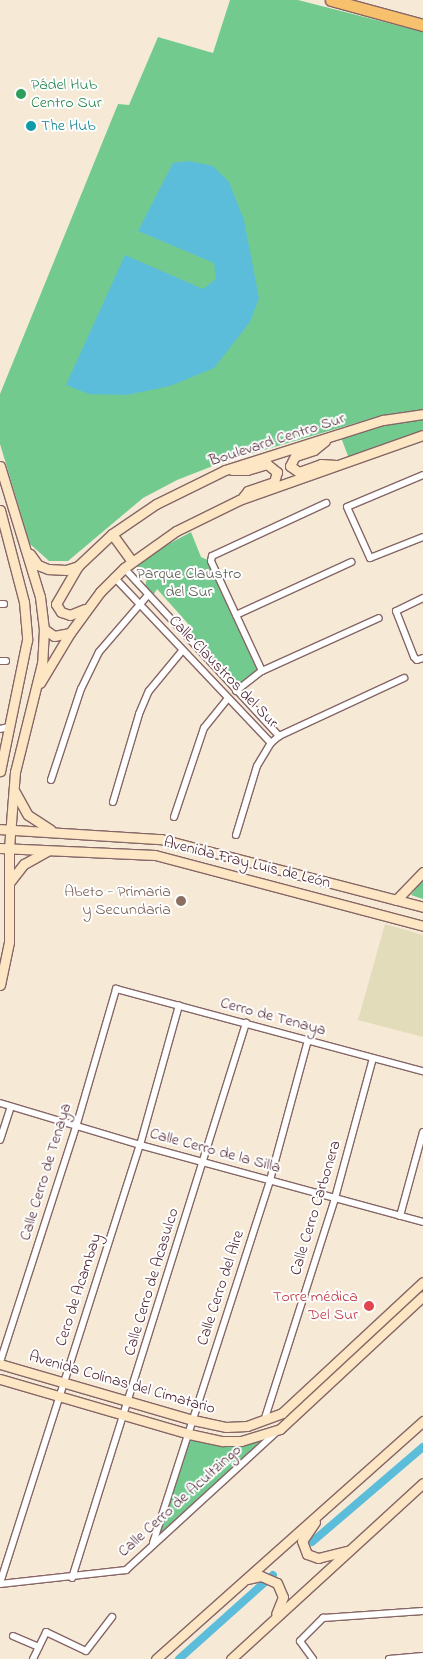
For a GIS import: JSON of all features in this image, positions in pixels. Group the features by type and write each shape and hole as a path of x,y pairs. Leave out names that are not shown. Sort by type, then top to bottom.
{"highway":[{"path":"331,0 423,25"}],"street":[{"name":"Boulevard Centro Sur","path":"87,608 70,615 61,612 56,604 78,566 112,534 156,504 225,470 383,420 423,414"},
{"path":"36,688 87,608 114,577 176,531 239,500 423,435"},
{"path":"327,439 319,447 295,456 290,466 299,472 327,463 338,465"},
{"path":"225,470 247,470 267,464 277,472 274,482 248,491 239,500"},
{"path":"0,466 40,597 44,629 42,663 20,743 10,829 5,848 9,883 9,942 0,985"},
{"path":"423,475 348,507 370,558 423,537"},
{"path":"262,671 211,561 212,556 326,503"},
{"path":"0,510 24,602 26,622 25,658 4,728 0,771"},
{"path":"112,534 132,562"},
{"path":"26,547 38,565 48,569 66,570 78,566"},
{"path":"236,615 351,562"},
{"name":"Calle Claustros del Sur","path":"124,568 279,736"},
{"name":"Calle Claustros del Sur","path":"114,577 271,743"},
{"path":"51,780 81,688 99,652 138,603 148,595"},
{"path":"423,598 396,611 414,657 417,660 423,658"},
{"path":"236,691 262,671 379,618"},
{"path":"44,629 54,636 70,633"},
{"path":"113,802 149,691 182,651"},
{"path":"207,677 215,668"},
{"path":"236,835 257,766 271,743 279,736 404,678"},
{"path":"174,816 201,735 228,698"},
{"path":"14,789 28,815 53,831"},
{"name":"Avenida Fray Luis de León","path":"0,829 161,839 423,907"},
{"name":"Avenida Fray Luis de León","path":"5,848 156,855 423,926"},
{"path":"9,883 24,864 49,850"},
{"path":"396,900 423,872"},
{"name":"Cerro de Tenaya","path":"116,989 423,1071"},
{"name":"Calle Cerro de Tenaya","path":"0,1363 76,1127 116,989"},
{"name":"Cero de Acambay","path":"0,1583 140,1145 179,1005"},
{"name":"Calle Cerro de Acasulco","path":"72,1578 129,1402 246,1023"},
{"name":"Calle Cerro del Aire","path":"154,1543 270,1180 308,1040"},
{"name":"Calle Cerro Carbonera","path":"264,1421 334,1198 373,1058"},
{"name":"Calle Cerro de la Silla","path":"0,1103 76,1127 423,1222"},
{"path":"0,1140 11,1107"},
{"path":"400,1216 423,1132"},
{"name":"Avenida Colinas del Cimatario","path":"0,1363 193,1420 226,1427 264,1421 282,1413 423,1282"},
{"path":"407,1296 414,1304"},
{"name":"Avenida Colinas del Cimatario","path":"0,1379 189,1434 223,1441 241,1441 280,1429 423,1296"},
{"path":"156,1659 332,1500 423,1421"},
{"name":"Calle Cerro de Acultzingo","path":"0,1583 72,1578 126,1570 280,1429"},
{"path":"230,1659 423,1483"},
{"path":"332,1500 305,1534 303,1548 306,1554 318,1558 350,1550"},
{"path":"245,1580 269,1577 281,1589 282,1605 270,1623"},
{"path":"313,1659 300,1641 323,1618 423,1612"},
{"path":"33,1659 46,1632 86,1650 112,1617"},
{"path":"13,1636 39,1647"},
{"path":"389,1659 423,1656"}],"shaded area":[{"path":"385,924 423,935 423,1037 358,1020"}],"green space":[{"path":"230,0 298,0 423,32 423,435 350,461 340,435 382,420 383,415 223,462 177,480 143,498 68,561 49,561 30,544 0,444 0,394 118,104 129,105 158,37 213,53"},
{"name":"Parque Claustro del Sur","path":"191,532 201,557 210,561 262,671 236,691 187,637 190,626 157,589 151,599 144,591 147,578 136,566 150,554"},
{"path":"423,879 423,899 411,895"},
{"path":"280,1429 153,1543 189,1434 223,1441"}],"water":[{"path":"189,161 213,166 229,182 244,220 259,298 250,322 214,368 170,386 127,395 89,394 66,385 125,255 203,289 216,279 214,263 138,231 173,163"}],"waterway":[{"path":"312,1542 423,1447"},
{"path":"179,1659 273,1575"}],"place":[{"name":"Pádel Hub Centro Sur","path":"21,94"},
{"name":"The Hub","path":"31,126"},
{"name":"Abeto - Primaria y Secundaria","path":"181,901"},
{"name":"Torre médica Del Sur","path":"369,1306"}]}
